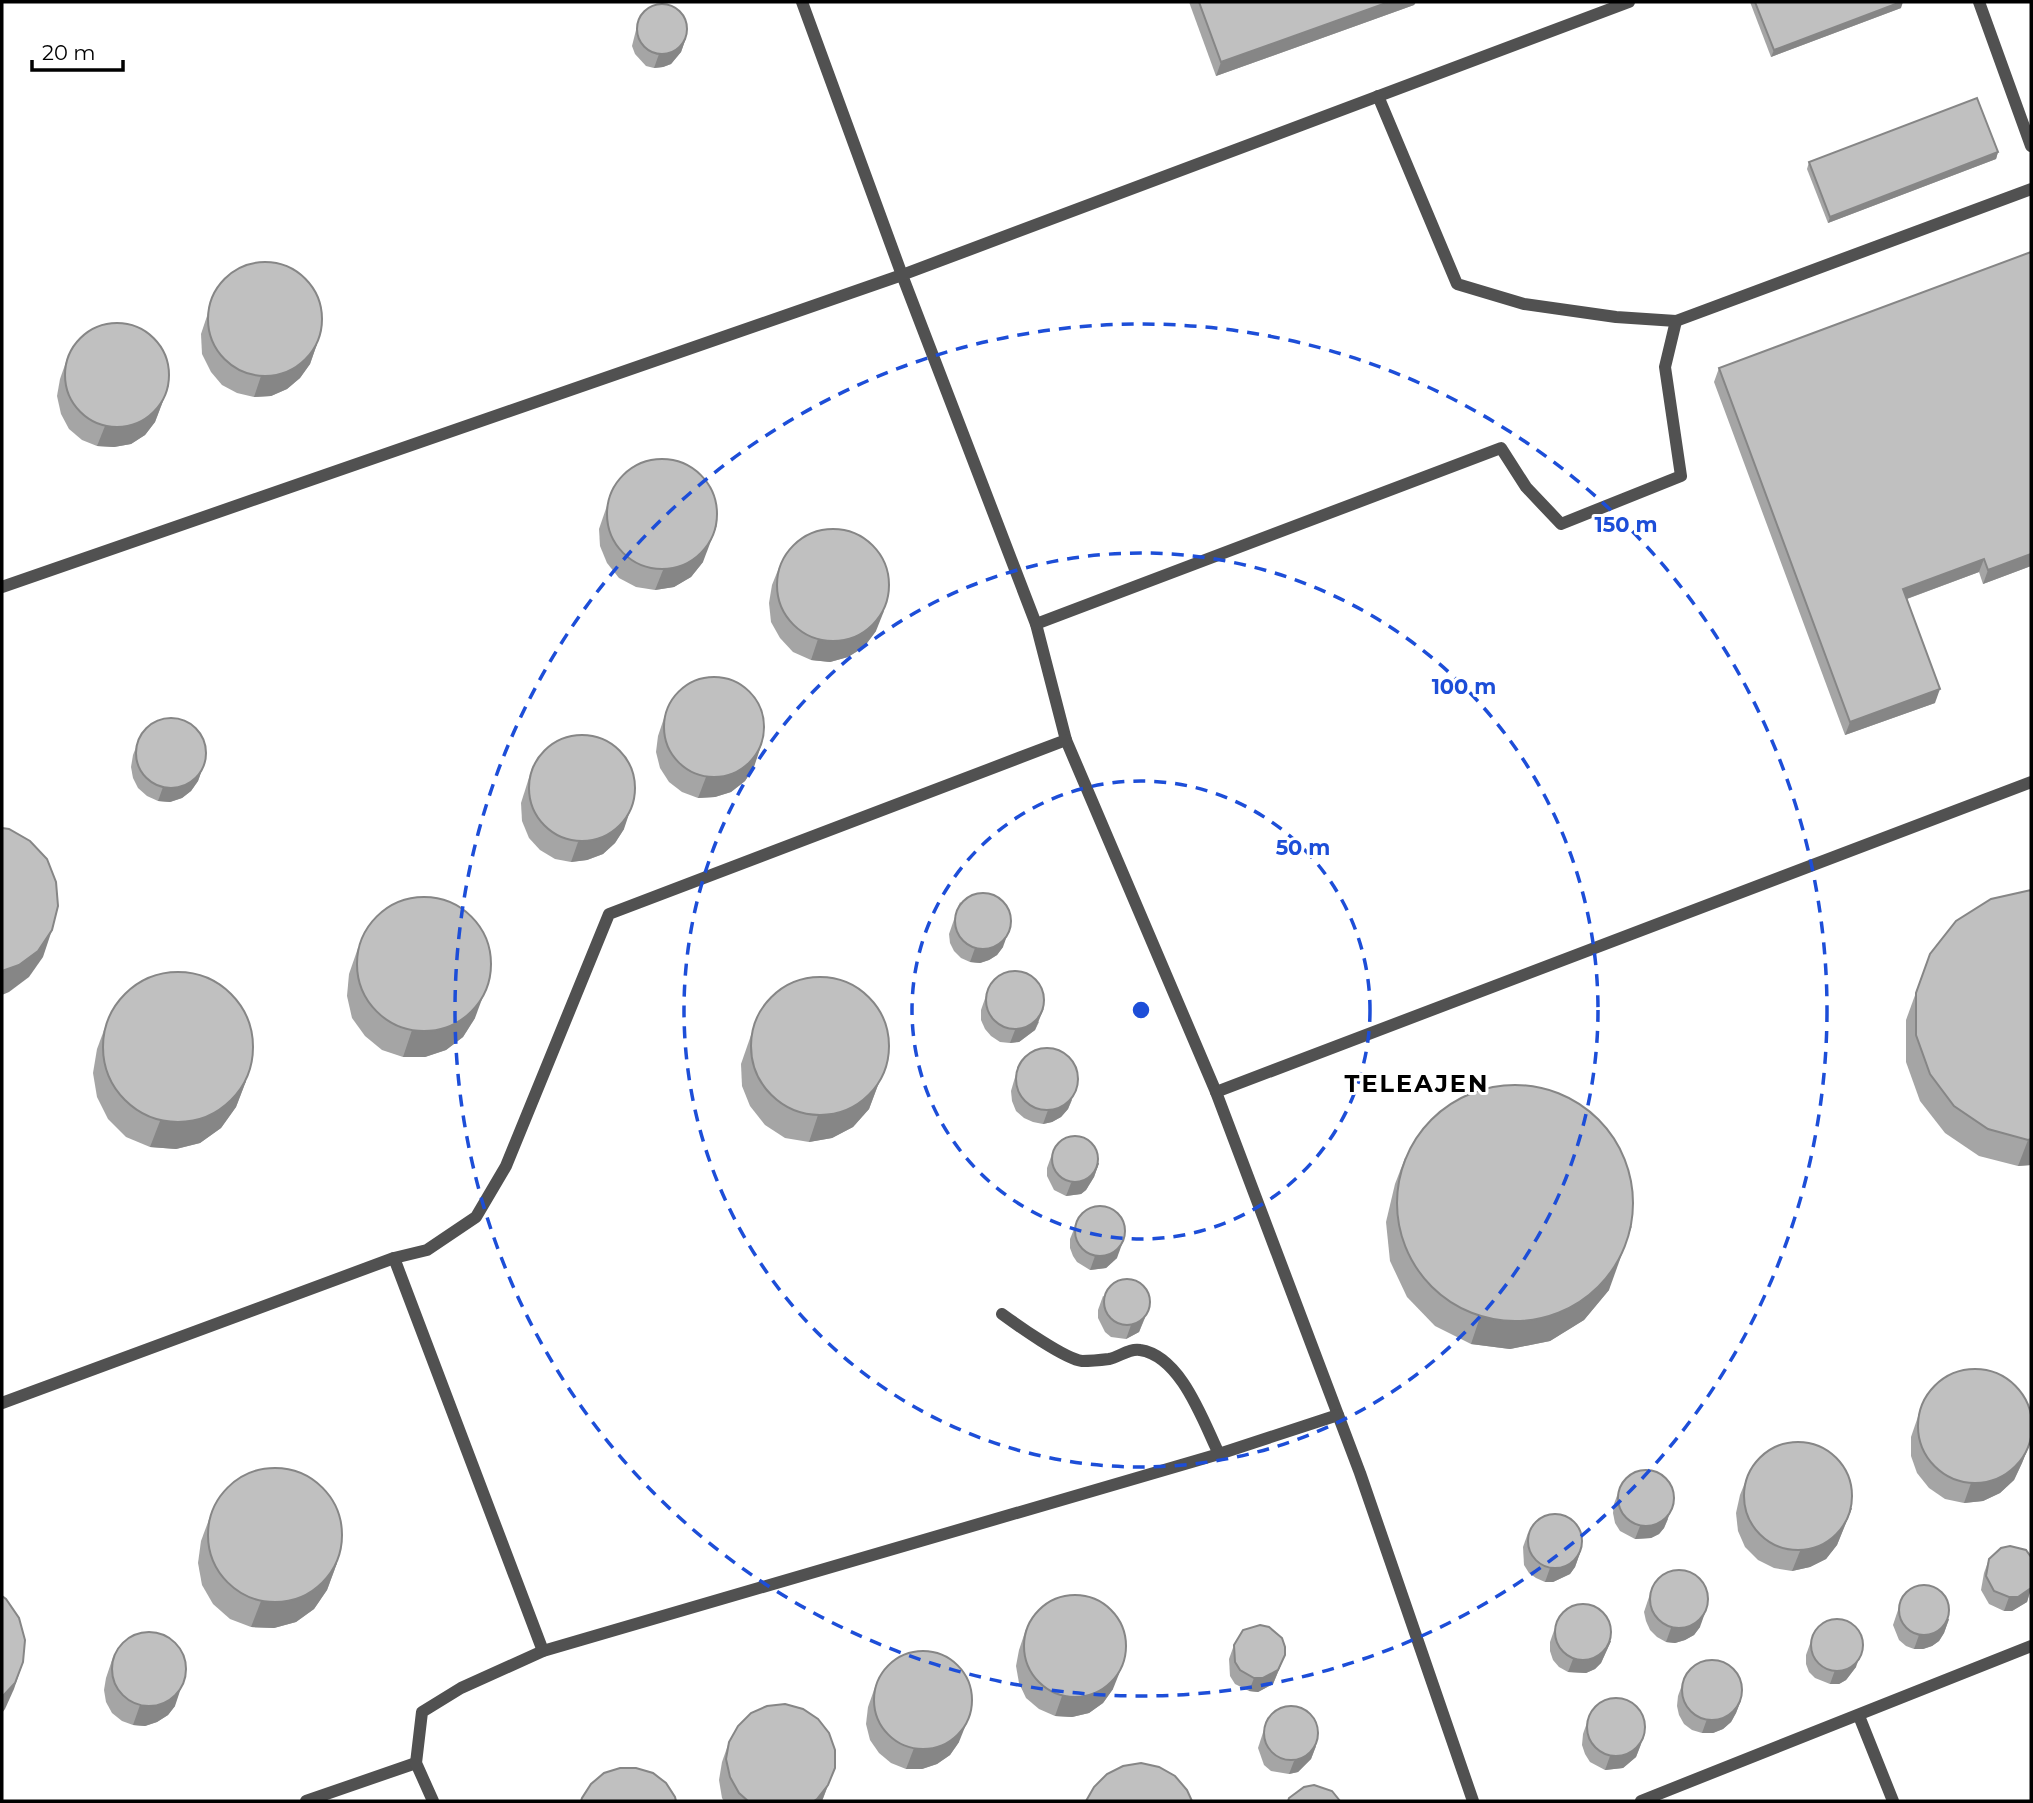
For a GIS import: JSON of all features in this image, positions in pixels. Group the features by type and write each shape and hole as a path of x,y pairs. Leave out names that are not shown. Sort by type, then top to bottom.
{"lane":[{"path":"802,2 902,275 1036,624 1066,740 1216,1091 1360,1473 1473,1801"},
{"path":"2,587 902,275 1629,2"},
{"path":"1979,2 2031,146"},
{"path":"1378,96 1457,284 1524,304 1616,317 1676,321 2031,190"},
{"path":"1036,624 1501,448 1526,487 1562,524 1681,476 1665,367 1676,321"},
{"path":"2,1403 394,1258 427,1250 476,1217 506,1166 609,914 1066,740"},
{"path":"1216,1091 2031,782"},
{"path":"394,1258 543,1651"},
{"path":"1002,1314 1024,1330 1080,1361 1109,1359 1137,1349 1156,1355 1171,1367 1191,1396 1219,1454"},
{"path":"433,1801 416,1763 422,1712 461,1688 543,1651 1219,1454 1338,1415"},
{"path":"1641,1801 2031,1646"},
{"path":"1859,1716 1893,1801"},
{"path":"306,1801 416,1763"}],"building":[{"path":"1199,2 1389,2 1221,62"},
{"path":"1755,2 1901,2 1774,50"},
{"path":"662,4 679,12 687,29 679,46 662,54 645,46 637,29 645,12"},
{"path":"1977,98 1998,152 1830,217 1809,162"},
{"path":"2031,252 2031,554 1988,570 1984,559 1903,589 1940,689 1850,722 1719,368"},
{"path":"265,262 287,267 305,279 317,297 322,319 317,341 305,359 287,371 265,376 243,371 225,359 213,341 208,319 213,297 225,279 243,267"},
{"path":"117,323 137,327 154,338 165,355 169,375 165,395 154,412 137,423 117,427 97,423 80,412 69,395 65,375 69,355 80,338 97,327"},
{"path":"662,459 683,463 701,475 713,493 717,514 713,535 701,553 683,565 662,569 641,565 623,553 611,535 607,514 611,493 623,475 641,463"},
{"path":"833,529 855,533 873,545 885,563 889,585 885,607 873,625 855,637 833,641 811,637 793,625 781,607 777,585 781,563 793,545 811,533"},
{"path":"714,677 742,685 756,699 764,727 756,755 742,769 714,777 686,769 672,755 664,727 672,699 686,685"},
{"path":"171,718 196,728 206,753 196,778 171,788 146,778 136,753 146,728"},
{"path":"582,735 602,739 620,750 631,768 635,788 631,808 620,826 602,837 582,841 562,837 544,826 533,808 529,788 533,768 544,750 562,739"},
{"path":"2,828 30,841 47,859 56,882 58,906 52,930 38,951 19,965 2,971"},
{"path":"2031,890 2031,1139 2028,1140 1988,1129 1954,1106 1930,1074 1916,1035 1916,993 1930,954 1956,921 1991,899"},
{"path":"977,893 989,893 1003,901 1011,915 1009,932 1003,941 989,949 977,949 960,937 955,927 955,915 967,898"},
{"path":"424,897 449,902 471,917 486,939 491,964 486,989 471,1011 449,1026 424,1031 399,1026 377,1011 362,989 357,964 362,939 377,917 399,902"},
{"path":"1009,971 1021,971 1036,979 1044,994 1044,1006 1036,1021 1021,1029 1009,1029 994,1021 986,1006 986,994 994,979"},
{"path":"178,972 207,978 231,994 247,1018 253,1047 247,1076 231,1100 207,1116 178,1122 149,1116 125,1100 109,1076 103,1047 109,1018 125,994 149,978"},
{"path":"820,977 846,983 869,997 883,1020 889,1046 883,1072 869,1095 846,1109 820,1115 794,1109 771,1095 757,1072 751,1046 757,1020 771,997 794,983"},
{"path":"1047,1048 1069,1057 1078,1079 1069,1101 1047,1110 1025,1101 1016,1079 1025,1057"},
{"path":"1503,1085 1527,1085 1571,1099 1599,1119 1624,1158 1631,1180 1631,1226 1624,1248 1599,1287 1571,1307 1549,1316 1527,1321 1503,1321 1459,1307 1431,1287 1411,1259 1402,1237 1397,1215 1397,1191 1411,1147 1431,1119 1459,1099 1481,1090"},
{"path":"1075,1136 1084,1137 1091,1143 1097,1150 1097,1168 1091,1175 1084,1181 1075,1182 1066,1181 1059,1175 1053,1168 1052,1159 1053,1150 1059,1143 1066,1137"},
{"path":"1100,1206 1118,1213 1125,1231 1118,1249 1100,1256 1082,1249 1075,1231 1082,1213"},
{"path":"1127,1279 1143,1286 1150,1302 1143,1318 1127,1325 1111,1318 1104,1302 1111,1286"},
{"path":"1975,1369 1997,1374 2015,1386 2027,1404 2032,1426 2027,1448 2015,1466 1997,1478 1975,1483 1953,1478 1935,1466 1923,1448 1918,1426 1923,1404 1935,1386 1953,1374"},
{"path":"1798,1442 1819,1446 1836,1458 1848,1475 1852,1496 1848,1517 1836,1534 1819,1546 1798,1550 1777,1546 1760,1534 1748,1517 1744,1496 1748,1475 1760,1458 1777,1446"},
{"path":"275,1468 301,1473 323,1487 337,1509 342,1535 337,1561 323,1583 301,1597 275,1602 249,1597 227,1583 213,1561 208,1535 213,1509 227,1487 249,1473"},
{"path":"1646,1470 1657,1472 1666,1478 1672,1487 1672,1509 1666,1518 1657,1524 1646,1526 1635,1524 1626,1518 1620,1509 1618,1498 1620,1487 1626,1478 1635,1472"},
{"path":"1560,1514 1570,1518 1578,1526 1582,1541 1578,1556 1570,1564 1550,1568 1540,1564 1532,1556 1528,1536 1532,1526 1540,1518"},
{"path":"2010,1546 2026,1550 2031,1557 2031,1588 2018,1597 2009,1597 1994,1591 1986,1576 1989,1559 2001,1548"},
{"path":"1673,1570 1685,1570 1700,1578 1708,1593 1708,1605 1700,1620 1685,1628 1673,1628 1658,1620 1650,1605 1650,1593 1658,1578"},
{"path":"1924,1585 1942,1592 1949,1610 1942,1628 1924,1635 1906,1628 1899,1610 1906,1592"},
{"path":"1075,1595 1095,1599 1111,1610 1122,1626 1126,1646 1122,1666 1111,1682 1095,1693 1075,1697 1055,1693 1039,1682 1028,1666 1024,1646 1028,1626 1039,1610 1055,1599"},
{"path":"2,1596 19,1618 25,1640 23,1662 15,1683 2,1697"},
{"path":"1577,1604 1589,1604 1599,1608 1607,1616 1611,1632 1607,1648 1599,1656 1589,1660 1577,1660 1567,1656 1559,1648 1555,1638 1555,1626 1559,1616 1567,1608"},
{"path":"1837,1619 1847,1621 1855,1627 1861,1635 1861,1655 1855,1663 1847,1669 1837,1671 1827,1669 1819,1663 1813,1655 1811,1645 1813,1635 1819,1627 1827,1621"},
{"path":"1260,1625 1269,1627 1282,1638 1285,1655 1278,1670 1263,1678 1254,1678 1240,1670 1235,1662 1234,1645 1243,1630"},
{"path":"149,1632 170,1638 180,1648 186,1669 180,1690 170,1700 149,1706 128,1700 118,1690 112,1669 118,1648 128,1638"},
{"path":"923,1651 942,1655 958,1665 968,1681 972,1700 968,1719 958,1735 942,1745 923,1749 904,1745 888,1735 878,1719 874,1700 878,1681 888,1665 904,1655"},
{"path":"1712,1660 1729,1665 1737,1673 1742,1690 1737,1707 1729,1715 1712,1720 1695,1715 1687,1707 1682,1690 1687,1673 1695,1665"},
{"path":"1610,1698 1622,1698 1637,1706 1645,1721 1645,1733 1637,1748 1622,1756 1610,1756 1595,1748 1587,1733 1587,1721 1595,1706"},
{"path":"785,1704 803,1709 818,1719 829,1733 835,1750 835,1768 828,1785 814,1801 748,1801 739,1793 730,1777 726,1759 729,1742 738,1726 751,1713 767,1706"},
{"path":"1291,1706 1310,1714 1318,1733 1310,1752 1291,1760 1272,1752 1264,1733 1272,1714"},
{"path":"1141,1763 1159,1767 1175,1776 1192,1801 1086,1801 1094,1787 1107,1774 1123,1766"},
{"path":"620,1768 636,1768 653,1773 666,1783 676,1801 581,1801 591,1784 604,1773"},
{"path":"1314,1785 1332,1791 1340,1801 1288,1801 1304,1787"}],"district":[{"name":"TELEAJEN","path":"1417,1083"}]}
